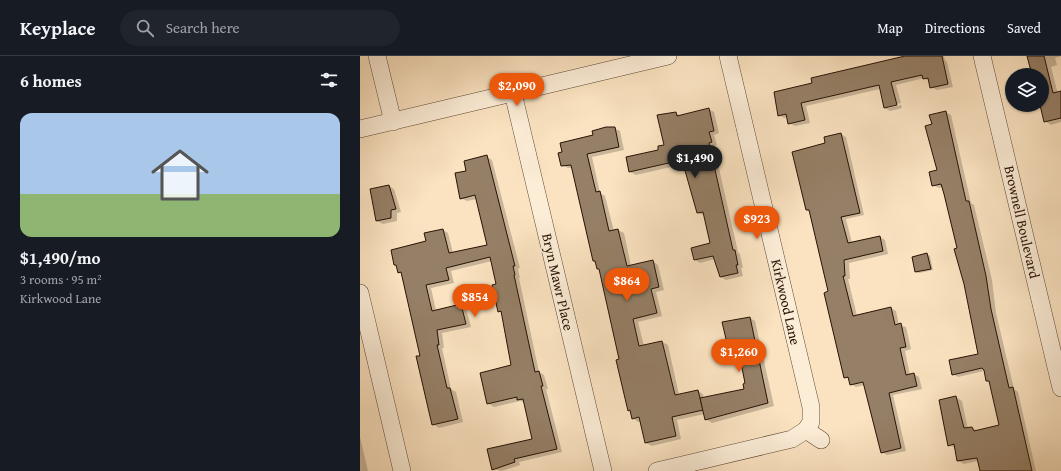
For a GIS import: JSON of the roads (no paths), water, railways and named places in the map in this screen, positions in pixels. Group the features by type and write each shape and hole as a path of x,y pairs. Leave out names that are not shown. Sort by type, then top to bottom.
{"street":[{"path":"377,56 393,122"},
{"path":"360,129 668,56"},
{"name":"Kirkwood Lane","path":"728,56 810,408 811,422 806,430"},
{"name":"Brownell Boulevard","path":"982,56 1061,388"},
{"name":"Bryn Mawr Place","path":"513,93 603,471"},
{"path":"360,293 402,471"},
{"path":"657,471 792,439 806,430 821,440"}]}
